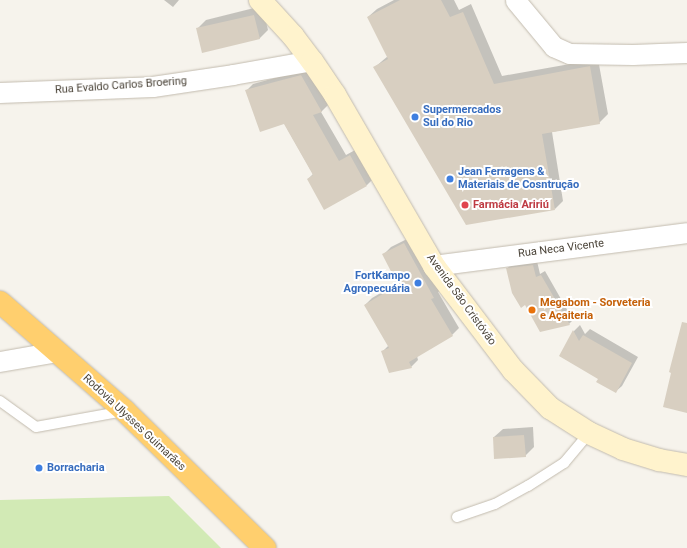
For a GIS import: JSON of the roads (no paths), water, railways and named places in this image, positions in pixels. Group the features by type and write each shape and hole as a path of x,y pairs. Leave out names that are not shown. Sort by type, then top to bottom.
{"highway":[{"name":"Rodovia Ulysses Guimarães","path":"0,302 125,411 264,548"}],"main road":[{"name":"Avenida São Cristóvão","path":"267,2 312,61 335,95 434,266 513,370 550,408 589,433 623,448 659,460 687,465"}],"street":[{"path":"516,2 554,47 570,54 687,53"},
{"name":"Rua Evaldo Carlos Broering","path":"0,93 153,87 233,76 312,61"},
{"name":"Rua Neca Vicente","path":"434,266 687,232"},
{"path":"0,362 58,352"}],"lane":[{"path":"0,402 36,427 125,411"},
{"path":"457,517 495,504 528,486 564,463 589,433"}],"place":[{"name":"Supermercados Sul do Rio","path":"415,117"},
{"name":"Jean Ferragens & Materiais de Cosntrução","path":"450,179"},
{"name":"Farmácia Aririú","path":"465,205"},
{"name":"FortKampo Agropecuária","path":"418,283"},
{"name":"Megabom - Sorveteria e Açaiteria","path":"532,310"},
{"name":"Borracharia","path":"39,468"}]}
